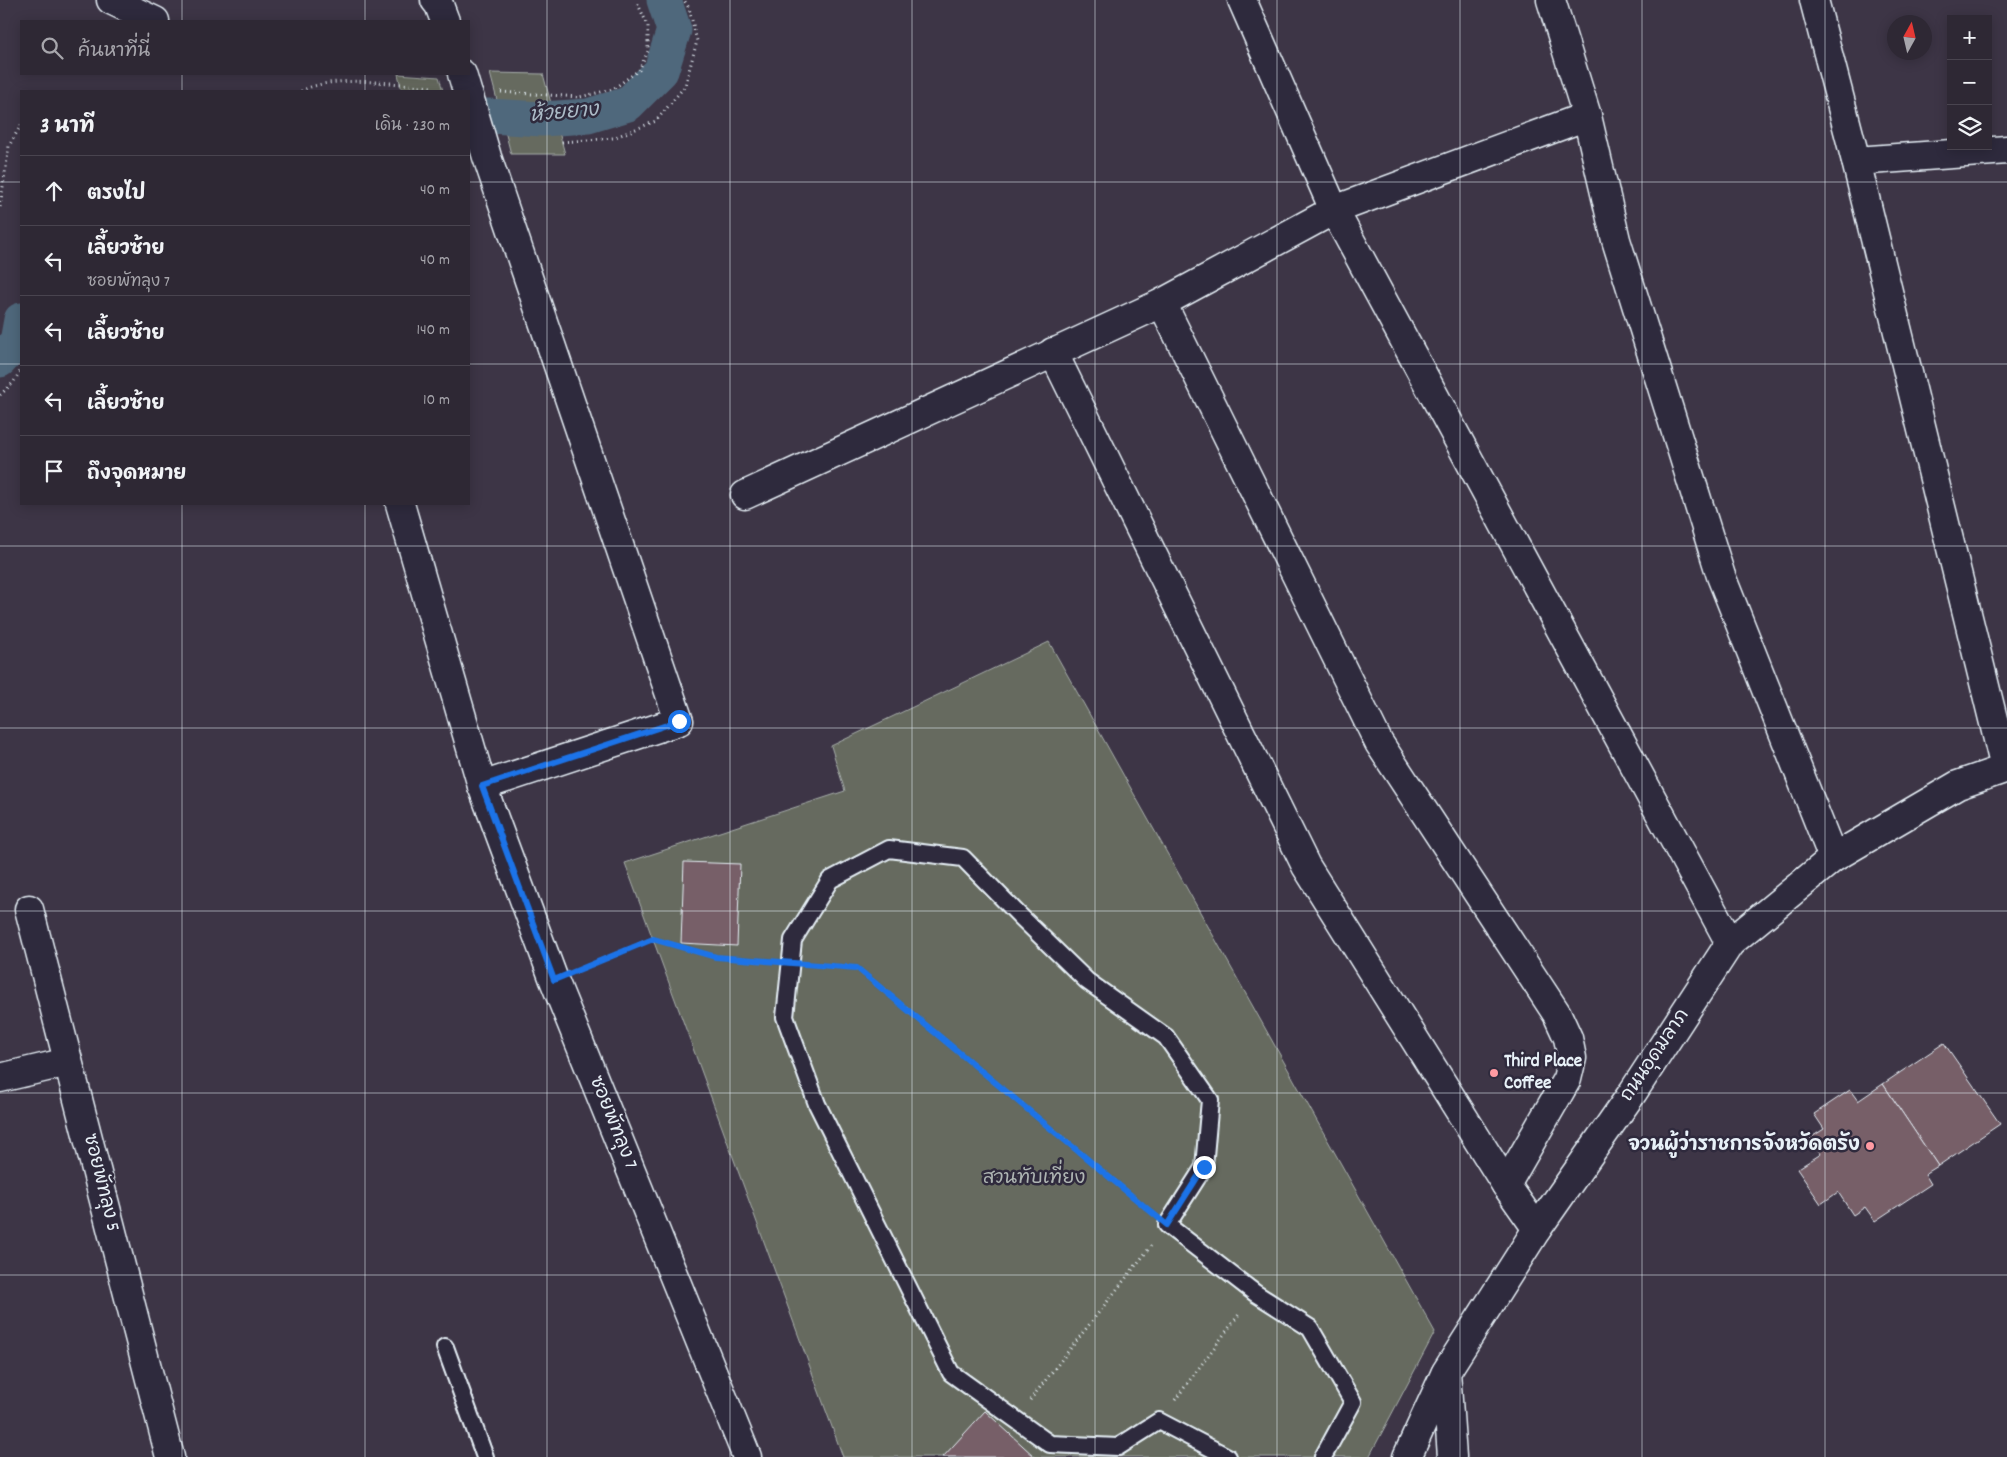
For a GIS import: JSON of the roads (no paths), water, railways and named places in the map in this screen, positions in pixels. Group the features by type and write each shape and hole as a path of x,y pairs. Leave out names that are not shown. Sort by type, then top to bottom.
{"street":[{"path":"111,0 153,20"},
{"path":"435,0 445,20"},
{"path":"1242,0 1334,210 1730,943"},
{"path":"1551,0 1587,116 1616,240 1721,576 1833,858"},
{"path":"1814,0 1856,161 2006,768"},
{"path":"470,101 487,157 679,721 482,786"},
{"path":"745,495 1162,303 1334,210 1587,116"},
{"path":"1856,161 2007,150"},
{"path":"1162,303 1379,743 1557,1014 1568,1038 1572,1058 1567,1079 1506,1185"},
{"path":"1052,352 1306,866 1506,1185 1537,1229"},
{"name":"ซอยพัทลุง 7","path":"400,505 482,786 554,980 747,1457"},
{"name":"ถนนอุดมลาภ","path":"1407,1457 1446,1372 1537,1229 1633,1092 1730,943 1833,858 1958,785 2006,768"},
{"name":"ซอยพัทลุง 5","path":"29,909 170,1457"},
{"path":"0,1078 68,1062"},
{"path":"1446,1372 1452,1457"}],"lane":[{"path":"1228,1457 1160,1421 1118,1447 1050,1444 951,1373 816,1104 785,1017 793,940 830,880 888,849 963,858 1086,981 1166,1037 1210,1100 1204,1167 1167,1225 1255,1293 1310,1328 1353,1402 1323,1457"},
{"path":"445,1347 485,1457"}],"waterway":[{"name":"ห้วยยาง","path":"470,115 542,119 588,116 628,104 661,71 674,30 664,0"},
{"name":"ห้วยยาง","path":"0,360 17,342 20,326"}],"place":[{"name":"Third Place Coffee","path":"1494,1073"},
{"name":"จวนผู้ว่าราชการจังหวัดตรัง","path":"1870,1146"}],"park label":[{"name":"สวนทับเที่ยง","path":"1034,1179"}]}
